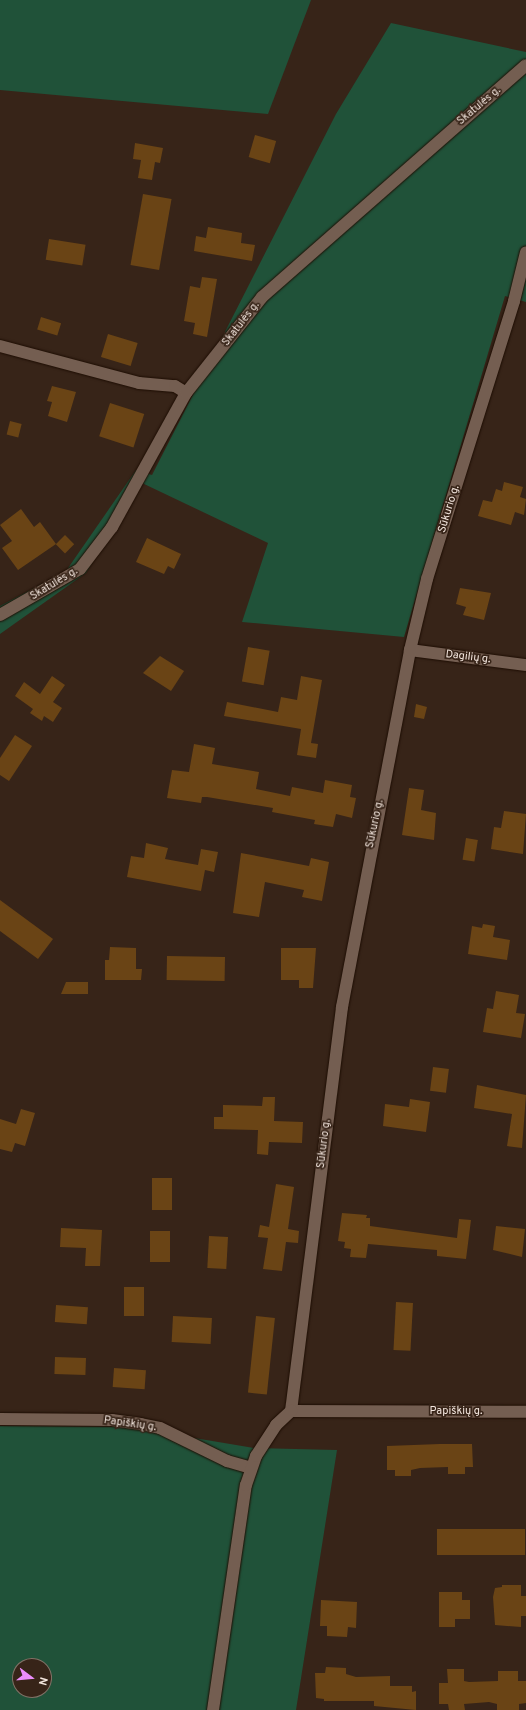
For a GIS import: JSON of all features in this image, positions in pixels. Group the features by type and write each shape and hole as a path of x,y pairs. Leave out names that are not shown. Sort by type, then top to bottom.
{"street":[{"name":"Skatulės g.","path":"0,615 80,569 112,527 186,393 262,298 292,268 383,193 526,65"},
{"name":"Sūkurio g.","path":"291,1411 342,1007 410,650 427,579 514,301 526,252"},
{"path":"0,346 139,382 174,386 186,393"},
{"name":"Dagilių g.","path":"410,650 526,665"},
{"path":"213,1710 246,1485 251,1468 276,1425 291,1411"},
{"name":"Papiškių g.","path":"291,1411 526,1412"},
{"name":"Papiškių g.","path":"0,1419 112,1420 140,1424 160,1428 227,1461 251,1468"}],"green space":[{"path":"0,0 311,0 268,114 0,90"},
{"path":"391,23 526,52 526,302 505,296 404,637 242,622 268,543 142,483 86,573 0,634 0,606 66,571 136,470 152,475 336,114"},
{"path":"0,1426 129,1427 254,1448 337,1450 296,1710 0,1710"}],"building":[{"path":"255,135 276,141 270,163 249,157"},
{"path":"135,143 163,148 160,163 155,162 152,180 138,178 141,160 133,159"},
{"path":"143,194 172,199 159,270 130,265"},
{"path":"208,227 242,233 241,243 255,245 252,261 194,251 196,236 206,238"},
{"path":"49,239 86,245 82,266 46,260"},
{"path":"202,277 217,279 207,337 193,334 195,323 184,321 190,286 200,288"},
{"path":"41,317 61,323 57,336 37,329"},
{"path":"108,334 138,343 131,366 101,357"},
{"path":"52,386 76,392 67,422 48,416 52,402 47,401"},
{"path":"110,403 144,414 133,447 99,436"},
{"path":"10,421 22,424 18,437 7,435"},
{"path":"504,482 523,487 520,497 526,499 524,515 515,512 511,525 478,516 483,500 492,502 496,489 502,491"},
{"path":"21,509 34,527 40,522 56,544 18,570 2,548 12,541 0,525"},
{"path":"65,535 74,544 65,553 56,544"},
{"path":"147,538 181,554 174,569 168,566 164,574 136,562"},
{"path":"460,588 491,593 484,620 463,615 466,607 456,604"},
{"path":"248,647 270,651 264,685 242,681"},
{"path":"160,656 184,671 171,691 143,673"},
{"path":"52,676 65,685 53,702 62,708 53,722 44,716 42,721 30,713 33,709 15,696 24,682 40,694"},
{"path":"301,676 322,680 311,743 318,744 316,758 297,755 301,729 224,716 227,702 278,712 281,697 297,700"},
{"path":"416,704 427,707 424,719 414,717"},
{"path":"15,735 32,746 9,781 0,775 0,758"},
{"path":"194,744 215,748 212,764 259,772 256,789 290,796 292,787 323,793 325,780 352,785 350,797 356,798 352,818 336,814 333,827 314,824 315,820 272,812 273,808 207,797 202,797 201,803 167,798 172,770 189,772"},
{"path":"409,788 424,790 421,810 436,813 434,840 402,835"},
{"path":"504,811 526,814 523,854 491,849 494,827 501,828"},
{"path":"466,838 478,840 474,862 463,860"},
{"path":"146,843 168,848 165,859 198,865 201,849 218,852 214,872 205,870 201,891 127,877 131,856 144,858"},
{"path":"241,853 309,866 311,858 329,862 322,901 302,897 304,890 265,882 259,917 233,913"},
{"path":"0,900 53,939 38,959 0,931"},
{"path":"483,924 495,926 493,937 510,940 507,960 468,954 472,926 482,928"},
{"path":"110,947 136,948 136,969 142,969 141,980 105,980 105,960 109,960"},
{"path":"281,948 316,948 313,988 299,988 299,980 281,980"},
{"path":"167,956 225,957 225,981 167,980"},
{"path":"66,982 88,982 88,994 61,994"},
{"path":"496,991 519,995 516,1013 525,1014 521,1038 483,1032 487,1008 493,1009"},
{"path":"433,1067 449,1069 446,1093 430,1091"},
{"path":"477,1085 526,1095 522,1148 507,1146 512,1114 474,1108"},
{"path":"263,1097 275,1097 274,1121 303,1122 302,1143 269,1142 268,1155 257,1154 258,1130 214,1129 214,1117 223,1117 223,1105 262,1106"},
{"path":"410,1099 430,1102 426,1132 383,1126 385,1104 409,1107"},
{"path":"21,1109 35,1113 25,1146 15,1143 12,1152 0,1149 0,1119 16,1124"},
{"path":"152,1178 172,1178 172,1210 152,1210"},
{"path":"276,1184 294,1187 288,1229 299,1231 298,1243 286,1242 282,1271 263,1269 268,1238 258,1237 260,1225 269,1227"},
{"path":"342,1213 367,1215 366,1218 370,1218 370,1226 457,1238 459,1219 471,1220 466,1259 437,1256 437,1250 368,1244 366,1258 350,1257 351,1249 344,1248 345,1242 338,1241"},
{"path":"496,1226 525,1229 522,1257 493,1250"},
{"path":"61,1228 102,1230 100,1266 85,1266 86,1248 60,1247"},
{"path":"150,1231 170,1231 170,1262 150,1262"},
{"path":"209,1236 228,1237 226,1269 207,1268"},
{"path":"124,1287 144,1287 144,1316 124,1316"},
{"path":"396,1302 413,1303 410,1351 393,1350"},
{"path":"56,1305 88,1307 87,1324 55,1322"},
{"path":"173,1316 212,1318 211,1344 172,1342"},
{"path":"256,1316 275,1318 267,1395 248,1393"},
{"path":"55,1357 86,1358 85,1375 54,1374"},
{"path":"114,1368 146,1370 145,1389 113,1387"},
{"path":"472,1444 473,1467 465,1467 465,1474 448,1474 448,1467 420,1468 411,1470 411,1476 395,1476 395,1470 387,1470 387,1446"},
{"path":"437,1529 525,1529 525,1555 437,1555"},
{"path":"502,1585 521,1585 521,1596 526,1596 526,1616 521,1616 521,1627 495,1625 493,1597 495,1588 502,1587"},
{"path":"439,1592 462,1592 462,1600 470,1600 470,1619 455,1619 455,1627 439,1627"},
{"path":"321,1600 357,1602 356,1628 348,1627 347,1637 327,1636 327,1626 320,1626"},
{"path":"326,1667 346,1668 346,1674 356,1677 390,1676 390,1686 412,1686 412,1692 416,1691 416,1710 374,1706 374,1701 324,1701 324,1699 316,1698 315,1673 325,1673"},
{"path":"447,1669 464,1669 464,1681 469,1682 498,1681 498,1671 518,1671 518,1681 526,1681 526,1703 519,1704 519,1710 497,1710 497,1704 489,1702 464,1704 465,1710 449,1710 448,1704 439,1704 439,1683 448,1683"}]}
